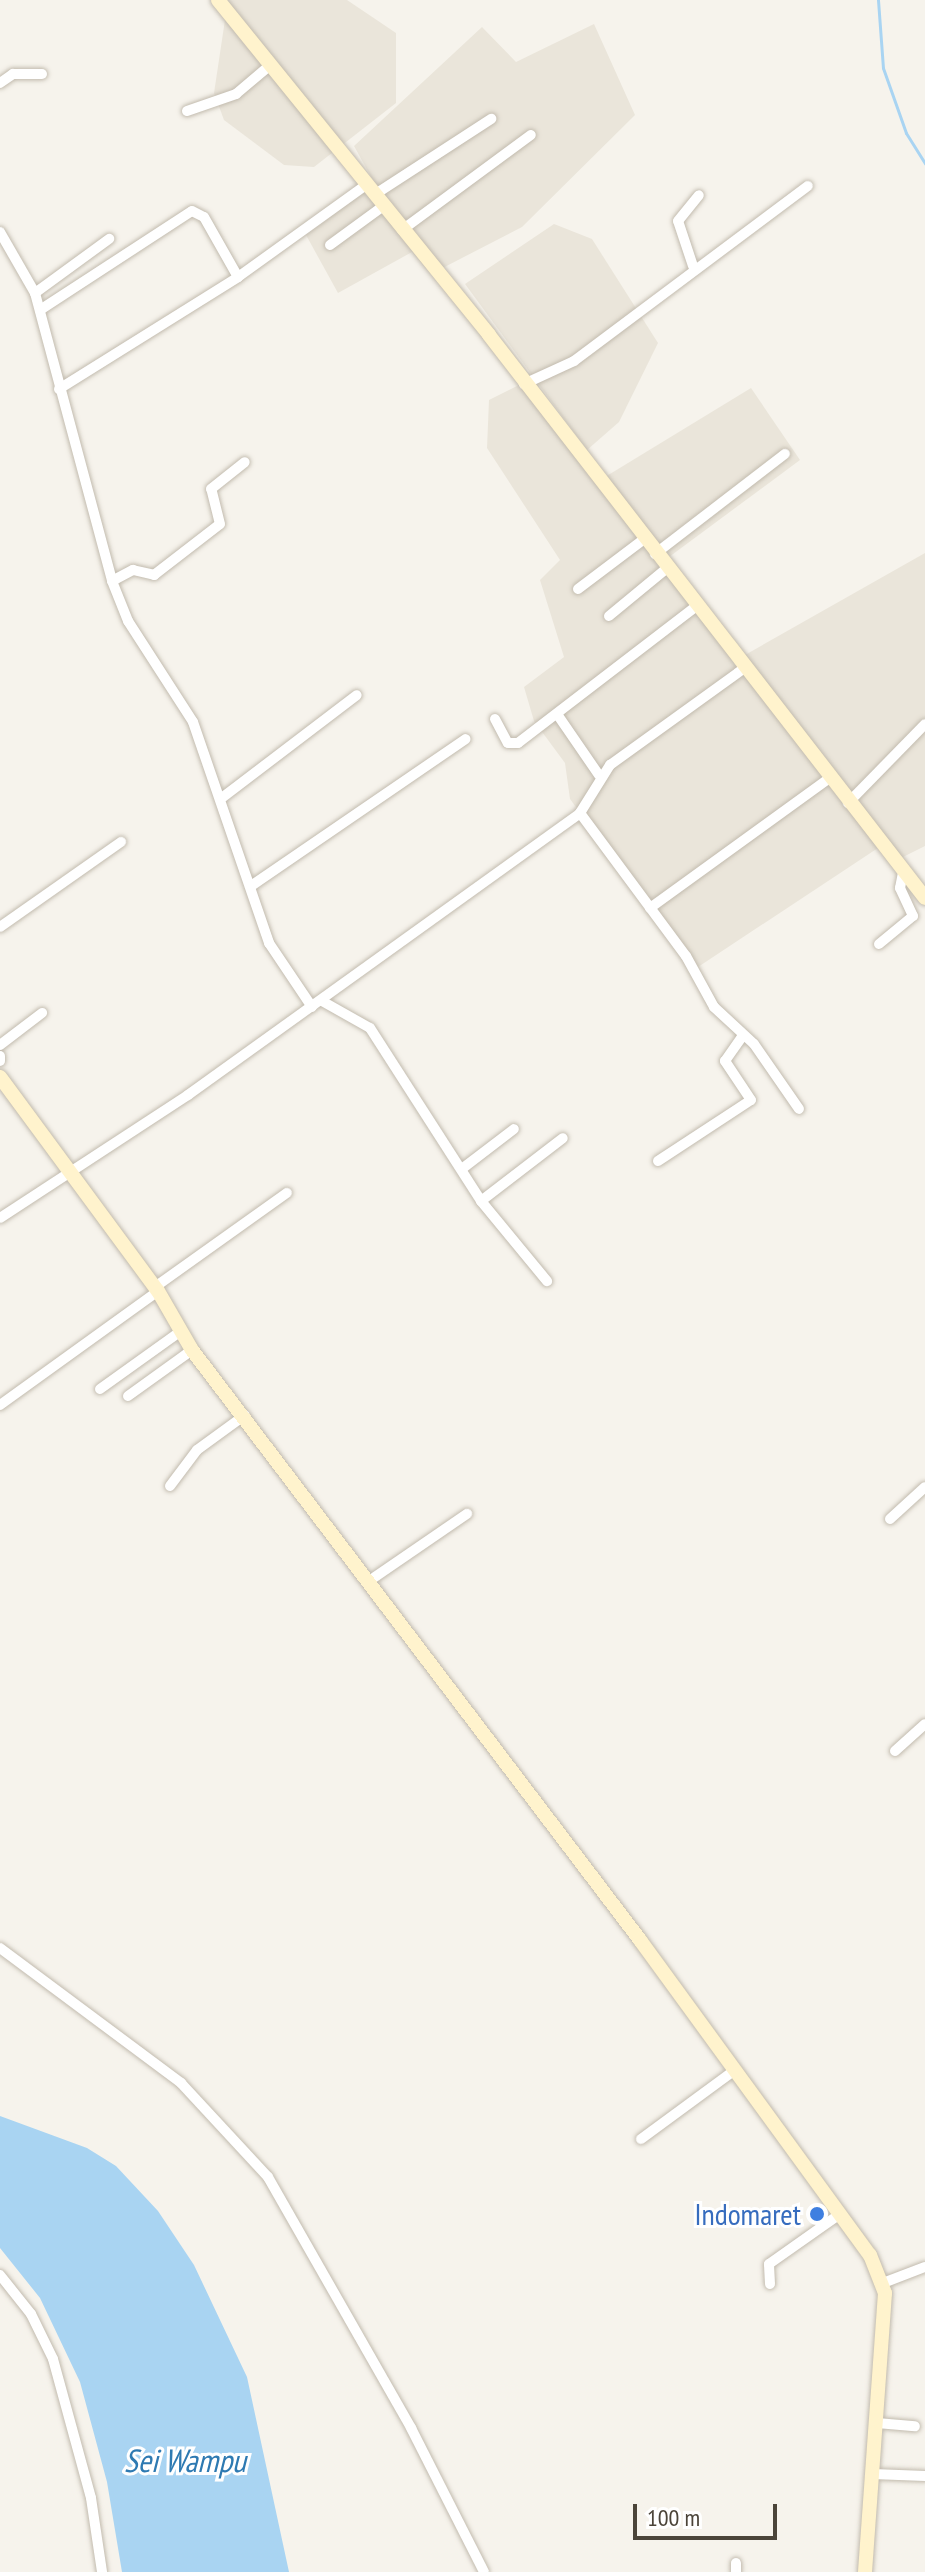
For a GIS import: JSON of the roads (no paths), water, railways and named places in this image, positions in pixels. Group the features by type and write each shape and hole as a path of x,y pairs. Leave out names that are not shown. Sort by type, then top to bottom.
{"street":[{"path":"218,0 268,67 524,384 828,779 904,868 925,898"},
{"path":"187,111 236,94 268,67"},
{"path":"0,83 13,74 42,74"},
{"path":"59,389 374,196 491,119"},
{"path":"402,230 531,135"},
{"path":"524,384 574,361 693,266 808,186"},
{"path":"693,266 678,221 699,195"},
{"path":"330,245 374,196"},
{"path":"40,310 192,211 204,217 238,277"},
{"path":"0,232 35,293 112,581 128,621 193,722 223,797 269,943 317,1004 370,1028 463,1168 481,1201 547,1281"},
{"path":"35,293 109,239"},
{"path":"655,554 785,454"},
{"path":"112,581 133,570 154,575 220,524 211,489 245,462"},
{"path":"578,589 644,539"},
{"path":"609,616 666,569"},
{"path":"495,719 512,744 557,714 695,607"},
{"path":"0,1218 317,1004 580,813 599,775 743,669"},
{"path":"223,797 357,695"},
{"path":"557,714 599,775"},
{"path":"848,803 925,724"},
{"path":"251,886 466,739"},
{"path":"650,908 828,779"},
{"path":"580,813 741,1038 754,1044 799,1109"},
{"path":"0,927 121,842"},
{"path":"879,944 913,916 900,888 904,868"},
{"path":"0,1045 42,1013"},
{"path":"658,1161 751,1100 725,1061 741,1038"},
{"path":"0,1077 156,1289 192,1350 245,1415 735,2070 840,2214 883,2283 877,2423 865,2572"},
{"path":"463,1168 514,1129"},
{"path":"481,1201 563,1138"},
{"path":"0,1405 287,1193"},
{"path":"100,1389 181,1331"},
{"path":"128,1396 192,1350"},
{"path":"170,1486 197,1450 245,1415"},
{"path":"890,1519 925,1487"},
{"path":"369,1581 467,1514"},
{"path":"895,1751 925,1724"},
{"path":"0,1948 181,2083 268,2177 396,2401 484,2572"},
{"path":"641,2139 735,2070"},
{"path":"770,2284 769,2264 840,2214"},
{"path":"883,2283 925,2267"},
{"path":"0,2275 31,2314 53,2359 91,2498 102,2572"},
{"path":"877,2423 915,2426"},
{"path":"873,2474 925,2476"}],"water":[{"name":"Sei Wampu","path":"0,2116 87,2148 116,2166 158,2211 194,2265 247,2377 289,2572 122,2572 107,2482 80,2382 40,2298 0,2248"}],"waterway":[{"path":"878,0 883,68 906,133 925,163"}],"place":[{"name":"Indomaret","path":"817,2214"}]}
